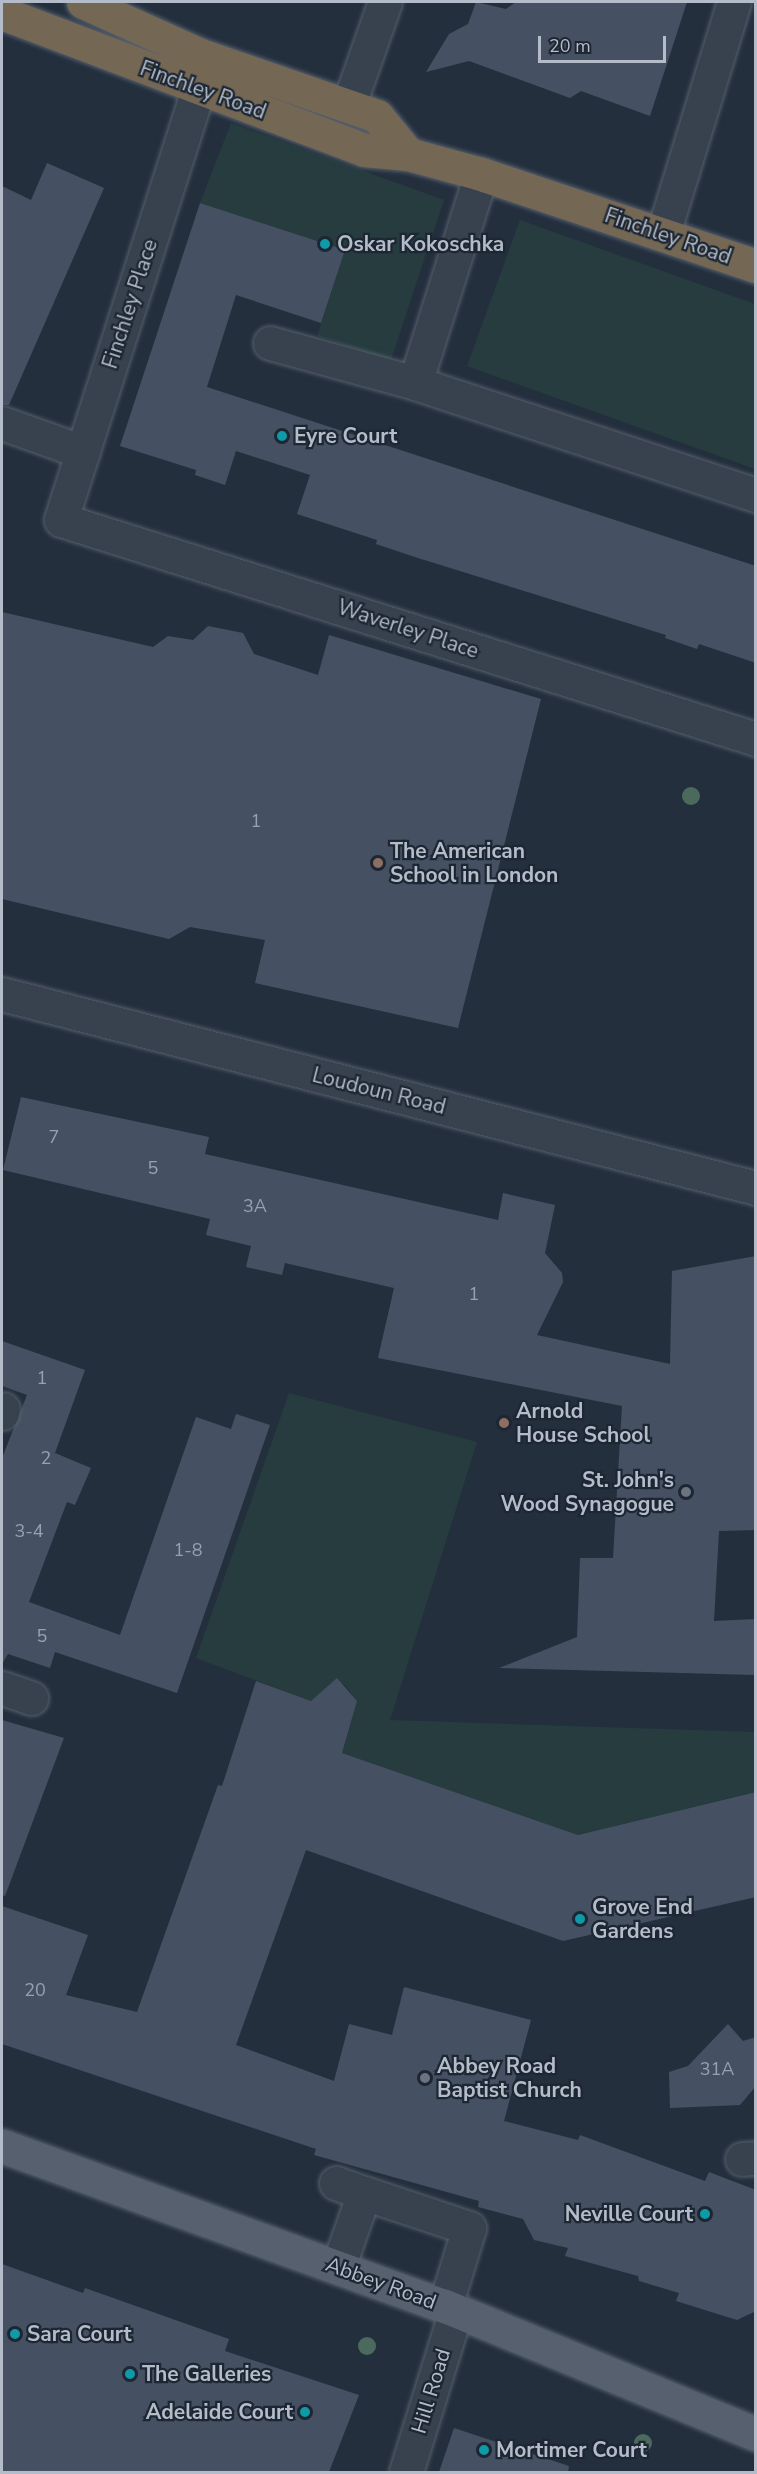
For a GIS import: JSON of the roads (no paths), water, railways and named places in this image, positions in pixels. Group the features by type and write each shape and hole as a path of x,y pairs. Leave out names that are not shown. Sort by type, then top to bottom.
{"highway":[{"name":"Finchley Road","path":"83,2 198,54 349,104 376,116 408,154"},
{"name":"Finchley Road","path":"2,13 102,54 199,87 364,150 408,154 481,174 756,266"}],"main road":[{"name":"Abbey Road","path":"2,2146 450,2308 756,2434"}],"street":[{"path":"349,104 385,2"},
{"path":"663,234 734,2"},
{"name":"Finchley Place","path":"61,520 199,87"},
{"path":"415,383 481,174"},
{"path":"270,343 415,383 756,495"},
{"path":"2,423 83,452"},
{"name":"Waverley Place","path":"61,520 756,739"},
{"name":"Loudoun Road","path":"2,994 756,1188"},
{"name":"Hill Road","path":"338,2267 350,2188 469,2228 406,2472"}],"place":[{"name":"Oskar Kokoschka","path":"325,244"},
{"name":"Eyre Court","path":"282,436"},
{"name":"The American School in London","path":"378,863"},
{"name":"Arnold House School","path":"504,1423"},
{"name":"St. John's Wood Synagogue","path":"686,1492"},
{"name":"Grove End Gardens","path":"580,1919"},
{"name":"Abbey Road Baptist Church","path":"425,2078"},
{"name":"Neville Court","path":"705,2214"},
{"name":"Sara Court","path":"15,2334"},
{"name":"The Galleries","path":"130,2374"},
{"name":"Adelaide Court","path":"305,2412"},
{"name":"Mortimer Court","path":"484,2450"}]}
